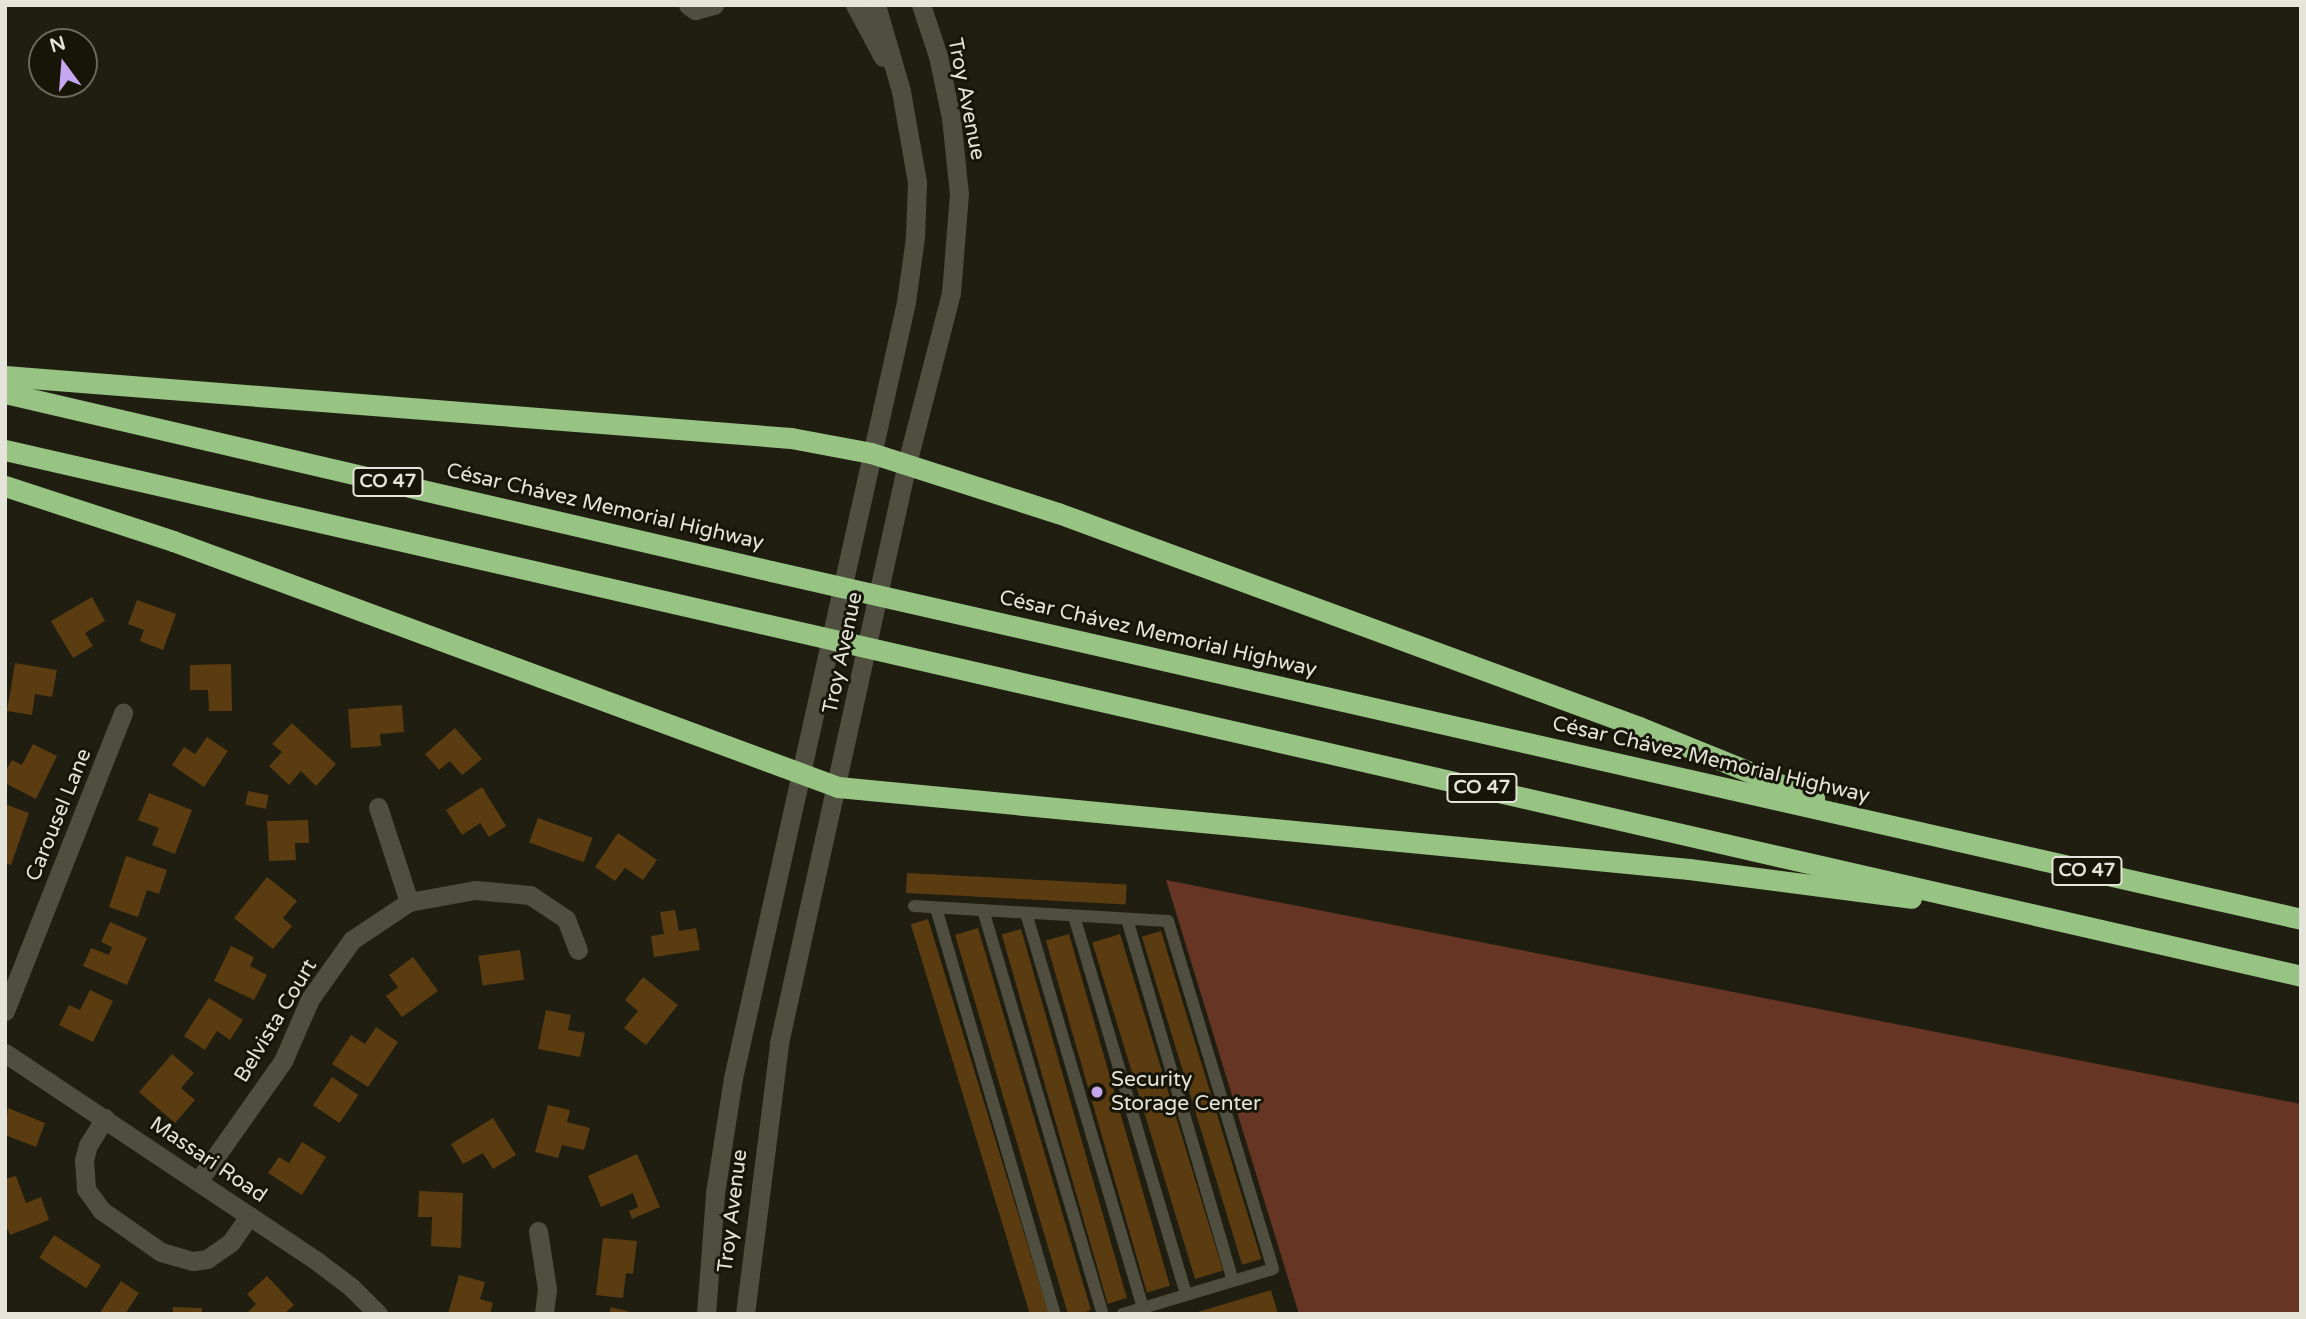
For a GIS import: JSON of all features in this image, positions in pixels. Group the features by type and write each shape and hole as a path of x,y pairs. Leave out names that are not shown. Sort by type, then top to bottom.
{"highway":[{"path":"5,376 791,438 871,453 1058,513 1639,727 1874,822"},
{"name":"César Chávez Memorial Highway","path":"5,393 771,571 2301,919"},
{"name":"CO 47","path":"5,450 2301,975"},
{"path":"5,486 173,541 838,787 1689,869 2035,914"}],"main road":[{"path":"688,5 695,10 714,5"},
{"path":"855,5 901,91"},
{"name":"Troy Avenue","path":"706,1314 715,1193 733,1078 906,302 915,237 917,182 901,91 877,5"},
{"name":"Troy Avenue","path":"744,1314 779,1043 838,787 907,463 951,293 959,194 948,106 938,56 921,5"},
{"name":"Carousel Lane","path":"5,1011 123,713"},
{"path":"377,807 409,902"},
{"name":"Belvista Court","path":"199,1180 283,1061 310,999 352,940 409,902 475,890 530,895 566,919 578,950"},
{"name":"Massari Road","path":"5,1053 199,1180 329,1270 378,1314"},
{"path":"105,1118 88,1145 84,1160 86,1189 101,1210 161,1252 193,1261 207,1259 231,1242 249,1216"},
{"path":"538,1231 547,1289 544,1314"}],"lane":[{"path":"914,906 1168,921 1273,1269 1123,1314"},
{"path":"936,908 1055,1314"},
{"path":"983,910 1103,1314"},
{"path":"1026,913 1143,1308"},
{"path":"1074,916 1186,1295"},
{"path":"1127,919 1233,1281"}],"shaded area":[{"path":"1166,880 2301,1104 2301,1314 1299,1314"}],"building":[{"path":"92,597 105,621 85,633 93,646 73,658 51,621"},
{"path":"137,600 176,614 163,650 140,641 144,630 128,624"},
{"path":"15,663 57,670 52,697 35,694 32,715 7,711"},
{"path":"231,664 232,711 209,711 208,690 190,690 190,665"},
{"path":"402,705 404,732 380,734 381,746 351,748 348,709"},
{"path":"292,723 336,764 316,786 301,771 289,785 269,766 282,752 272,744"},
{"path":"455,728 482,759 462,775 450,761 439,770 425,754"},
{"path":"207,737 228,751 204,787 172,765 184,747 195,754"},
{"path":"33,744 57,756 36,799 5,783 5,772 12,760 22,765"},
{"path":"482,787 506,826 489,837 480,823 462,835 446,810"},
{"path":"248,791 269,795 266,809 245,805"},
{"path":"149,793 192,810 175,854 152,845 159,828 138,820"},
{"path":"5,804 29,813 11,865 5,863"},
{"path":"538,818 593,838 584,862 529,842"},
{"path":"308,820 309,843 295,843 296,860 269,861 267,821"},
{"path":"618,833 657,860 643,880 625,868 615,881 595,867"},
{"path":"126,856 167,870 159,894 147,890 138,917 109,907"},
{"path":"907,873 1127,885 1126,904 906,893"},
{"path":"267,877 297,901 283,918 292,926 273,949 234,918"},
{"path":"675,910 679,931 696,928 700,950 654,957 651,936 664,934 660,912"},
{"path":"928,919 1048,1313 1030,1314 911,924"},
{"path":"110,922 147,938 127,985 83,966 91,948 109,955 112,947 101,942"},
{"path":"978,928 1091,1310 1080,1314 1068,1314 955,935"},
{"path":"1021,929 1127,1298 1108,1304 1002,935"},
{"path":"1161,931 1261,1259 1242,1265 1142,937"},
{"path":"1069,934 1170,1286 1147,1292 1046,941"},
{"path":"1120,934 1223,1271 1195,1279 1092,942"},
{"path":"231,946 254,957 250,966 267,975 254,1000 214,981"},
{"path":"520,950 524,980 483,986 478,956"},
{"path":"413,957 438,991 402,1017 386,996 398,987 389,975"},
{"path":"643,977 678,1005 646,1045 624,1028 638,1011 625,1000"},
{"path":"90,990 113,1001 93,1042 59,1025 69,1005 80,1010"},
{"path":"209,998 243,1020 230,1040 217,1031 205,1050 184,1036"},
{"path":"546,1010 571,1015 568,1030 585,1033 580,1057 538,1049"},
{"path":"376,1027 398,1042 368,1087 332,1064 351,1035 365,1044"},
{"path":"172,1054 194,1073 181,1088 195,1100 175,1123 139,1092"},
{"path":"332,1077 359,1095 340,1123 313,1105"},
{"path":"548,1105 570,1110 567,1122 590,1128 584,1150 562,1145 558,1158 535,1152"},
{"path":"8,1108 45,1123 36,1147 5,1135"},
{"path":"493,1118 516,1155 493,1169 483,1153 463,1164 451,1144"},
{"path":"302,1142 326,1157 302,1195 268,1173 279,1157 289,1163"},
{"path":"637,1154 660,1207 632,1219 629,1211 638,1207 633,1193 601,1207 588,1176"},
{"path":"16,1176 26,1203 41,1197 49,1220 10,1235 5,1223 5,1179"},
{"path":"419,1191 463,1193 461,1248 431,1246 432,1217 418,1217"},
{"path":"54,1235 101,1265 86,1288 39,1258"},
{"path":"603,1238 637,1241 633,1274 626,1273 623,1298 596,1295"},
{"path":"459,1275 485,1282 480,1299 493,1303 490,1314 448,1314"},
{"path":"267,1276 294,1305 284,1314 246,1314 256,1304 247,1294"},
{"path":"121,1281 139,1293 125,1314 99,1314"},
{"path":"1271,1290 1278,1314 1195,1314 1195,1313"},
{"path":"173,1307 202,1308 202,1314 173,1314"},
{"path":"611,1307 634,1313 634,1314 609,1314"}],"place":[{"name":"Security Storage Center","path":"1097,1092"}]}
